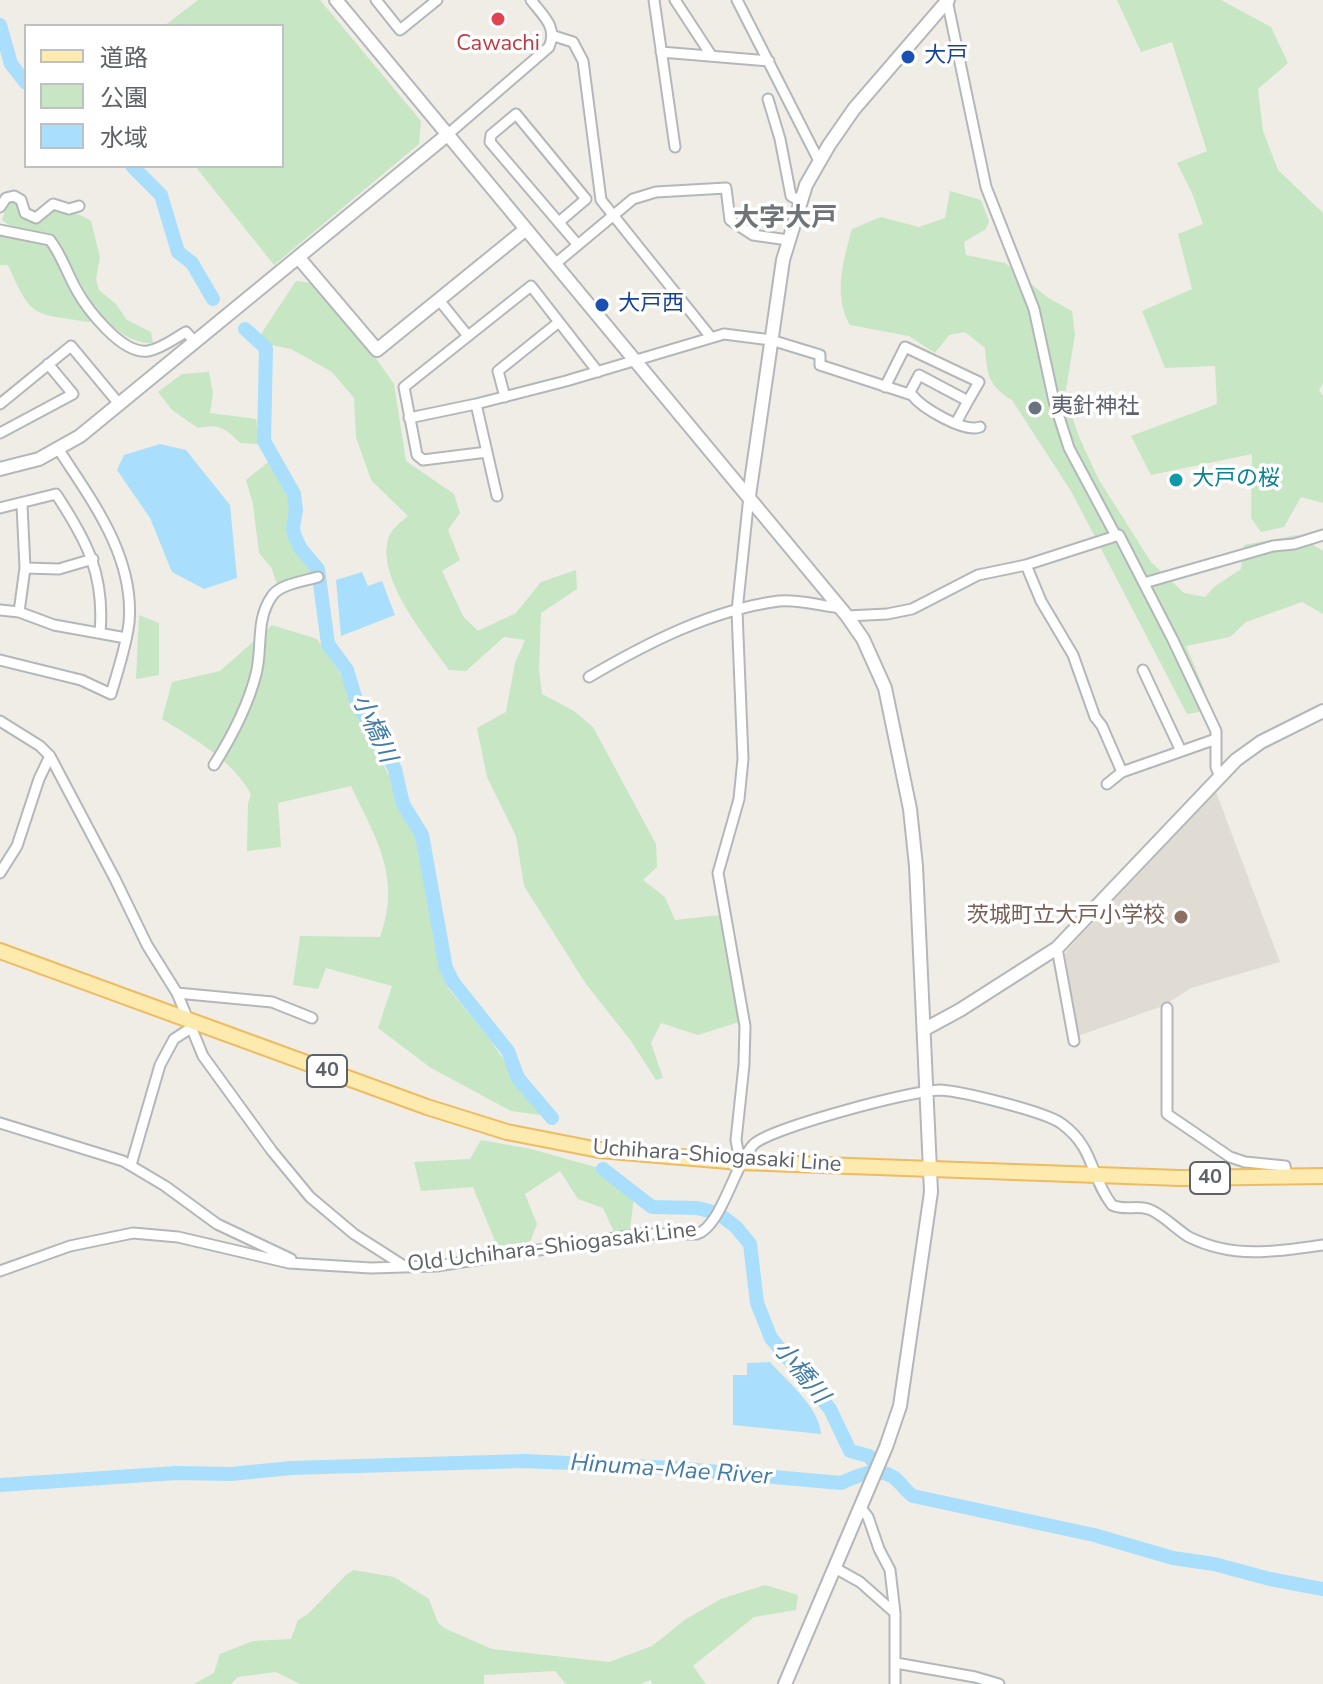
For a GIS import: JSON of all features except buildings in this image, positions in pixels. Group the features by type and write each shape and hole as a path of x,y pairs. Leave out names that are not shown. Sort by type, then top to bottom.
{"main road":[{"name":"Uchihara-Shiogasaki Line","path":"0,951 189,1024 427,1107 507,1132 599,1150 740,1162 1097,1175 1213,1179 1323,1176"}],"street":[{"path":"336,0 844,612 863,639 885,688 908,796 915,850 932,1169 928,1225 900,1406 884,1453 785,1684"},
{"path":"376,0 400,30 435,1"},
{"path":"0,469 39,459 80,436 447,135 549,47 554,36 552,28 531,0"},
{"path":"654,0 675,147"},
{"path":"675,0 711,55"},
{"path":"737,0 819,161"},
{"path":"740,1162 736,1140 745,1026 718,873 739,799 743,759 737,611 749,496 788,240 800,201 819,161 854,109 948,0"},
{"path":"948,0 986,187 1034,309 1054,401 1069,448 1116,536"},
{"path":"554,36 573,42 583,61 601,200 710,336"},
{"path":"661,52 769,61"},
{"path":"768,99 780,139 791,196 800,201"},
{"path":"559,222 586,199 516,114 491,135 490,142 578,245"},
{"path":"555,264 633,199 656,192 726,188 730,220 753,235 788,240"},
{"path":"0,207 6,198 14,196 21,200 25,213 36,218 53,204 69,209 79,206"},
{"path":"298,257 377,350 526,229"},
{"path":"0,230 50,240 78,292 105,328 134,350 156,349 186,332 195,342"},
{"path":"487,452 423,460 417,455 404,387 531,286 598,372"},
{"path":"439,300 468,336"},
{"path":"505,397 498,371 559,322"},
{"path":"409,418 505,397 724,334 771,340 820,355 820,365 909,394 919,405 956,423 974,429 980,427"},
{"path":"0,404 71,346 120,405"},
{"path":"885,387 905,347 979,382 956,423"},
{"path":"0,433 73,394 48,364"},
{"path":"909,394 919,375 968,401"},
{"path":"476,404 497,496"},
{"path":"0,660 81,680 111,694 129,619 125,579 105,522 59,450"},
{"path":"0,508 22,505 56,494 80,531 93,559 99,581 100,633"},
{"path":"19,612 25,568 22,505"},
{"path":"589,677 672,633 737,611 781,600 844,612 887,614 912,609 978,575 1026,565 1119,535 1216,731 1216,767 1220,777"},
{"path":"1144,583 1323,535"},
{"path":"25,568 59,569 93,559"},
{"path":"1026,565 1041,601 1073,655 1095,717 1122,772"},
{"path":"214,765 228,743 256,673 261,619 273,595 278,590 318,577"},
{"path":"0,610 19,612 54,625 126,638"},
{"path":"1143,670 1181,751"},
{"path":"925,1029 1057,948 1236,760 1261,742 1323,711"},
{"path":"0,721 40,746 50,756 147,945 177,993 203,1056 272,1151 310,1197 354,1234 404,1267"},
{"path":"1107,784 1122,772 1216,739"},
{"path":"0,873 17,846 39,779 50,756"},
{"path":"1057,948 1074,1041"},
{"path":"177,993 272,1002 312,1018"},
{"path":"1167,1008 1167,1114 1230,1157 1245,1162 1285,1166 1287,1177"},
{"path":"131,1165 160,1065 174,1039 189,1024"},
{"name":"Old Uchihara-Shiogasaki Line","path":"0,1271 70,1246 133,1233 178,1237 289,1263 404,1267 437,1266 641,1234 687,1235 705,1232 720,1208 740,1162 758,1141 792,1125 927,1091 950,1091 1050,1116 1079,1138 1112,1205 1121,1209 1149,1209 1188,1236 1226,1251 1253,1253 1323,1245"},
{"path":"0,1123 131,1165 217,1224 262,1243 284,1257 306,1264"},
{"path":"862,1505 890,1570 895,1613 895,1684"},
{"path":"835,1568 860,1582 895,1613"},
{"path":"896,1663 999,1684"}],"shaded area":[{"name":"茨城町立大戸小学校","path":"1216,792 1280,962 1191,988 1163,1006 1078,1036 1065,955 1067,950"}],"green space":[{"path":"198,0 320,0 421,121 419,144 274,265 197,168 284,168 284,24 167,24"},
{"path":"1117,0 1221,0 1271,27 1288,63 1258,89 1263,131 1278,170 1323,213 1323,383 1319,390 1323,396 1323,503 1301,497 1284,527 1261,532 1251,518 1252,454 1151,475 1131,436 1217,404 1215,366 1165,368 1142,311 1192,289 1178,234 1203,224 1177,163 1207,151 1172,42 1141,52"},
{"path":"950,191 981,200 989,221 986,229 964,242 966,255 1005,263 1047,297 1072,311 1075,335 1065,395 1079,437 1099,480 1151,562 1184,593 1205,597 1241,569 1244,545 1297,535 1323,551 1323,614 1302,602 1246,622 1230,637 1186,646 1205,691 1199,712 1187,714 1071,491 1012,400 993,384 985,348 965,332 949,335 935,353 909,336 850,325 842,302 841,278 852,229 881,217 919,227 945,218"},
{"path":"12,201 31,221 40,221 49,211 55,211 71,212 91,221 100,257 96,279 99,290 116,304 127,320 151,332 153,343 136,340 120,332 107,320 83,288 57,238 20,229 2,220 7,204"},
{"path":"0,233 40,241 49,247 75,296 94,318 89,322 56,317 29,304 8,265 0,265"},
{"path":"296,281 312,283 373,354 394,384 406,461 454,494 460,513 448,530 460,560 442,571 463,616 478,631 516,613 541,582 576,570 577,589 541,613 539,670 542,694 574,711 593,727 656,844 657,867 643,880 665,897 675,920 720,915 742,1021 698,1035 661,1023 651,1043 663,1078 656,1080 631,1041 586,984 524,886 516,836 487,777 477,728 506,712 515,663 525,640 504,637 466,671 449,670 406,608 396,590 387,555 389,536 408,516 371,480 356,437 354,398 332,372 291,349 271,345 261,334"},
{"path":"209,372 213,393 210,413 256,419 260,444 240,443 226,430 216,427 198,428 172,410 158,392 182,374"},
{"path":"268,462 284,483 292,506 291,536 314,573 278,587 271,567 259,553 253,504 246,480"},
{"path":"139,615 159,623 159,675 136,679"},
{"path":"272,625 317,639 342,676 361,726 389,775 421,844 436,949 448,988 489,1038 541,1115 511,1111 431,1068 378,1028 392,986 326,968 318,989 293,985 300,936 380,937 386,915 387,877 377,841 351,786 278,803 281,847 247,851 251,794 223,760 162,719 172,682 220,671"},
{"path":"481,1140 531,1149 599,1168 610,1183 634,1197 630,1230 614,1232 603,1208 578,1199 560,1171 525,1194 537,1224 530,1242 497,1246 473,1187 421,1191 414,1162 470,1159"},
{"path":"354,1570 394,1577 429,1599 438,1623 446,1629 492,1649 609,1662 652,1646 686,1619 721,1599 765,1585 798,1595 796,1610 754,1617 693,1666 706,1684 652,1684 651,1680 640,1684 566,1684 555,1671 484,1675 484,1684 300,1684 276,1672 238,1677 231,1684 194,1684 214,1673 220,1654 253,1641 291,1639 298,1620"}],"water":[{"path":"160,444 186,450 230,505 237,578 204,589 172,572 150,518 117,470 124,455"},
{"path":"362,572 368,586 382,581 395,615 341,636 336,580"},
{"path":"770,1362 809,1405 821,1434 733,1425 733,1375 747,1375 747,1363"}],"waterway":[{"name":"小橋川","path":"0,25 11,64 24,80"},
{"name":"小橋川","path":"134,168 161,195 178,252 192,263 213,299"},
{"name":"小橋川","path":"245,329 266,348 264,441 294,494 295,537 318,569 328,644 347,670 357,703 395,769 403,804 422,835 446,968 453,982 508,1051 518,1078 552,1118"},
{"name":"小橋川","path":"603,1169 652,1207 697,1208 713,1212"},
{"name":"小橋川","path":"723,1217 750,1244 757,1303 771,1338 830,1409 850,1451 869,1456 881,1472"},
{"name":"Hinuma-Mae River","path":"0,1485 176,1473 231,1474 291,1468 525,1461 674,1468 841,1483 867,1473 880,1472 896,1479 913,1496 1094,1535 1173,1558 1214,1564 1323,1589"}],"place":[{"name":"Cawachi","path":"498,19"},
{"name":"大戸","path":"908,57"},
{"name":"大戸西","path":"602,305"},
{"name":"夷針神社","path":"1035,408"},
{"name":"大戸の桜","path":"1176,480"},
{"name":"茨城町立大戸小学校","path":"1181,917"}],"district":[{"name":"大字大戸","path":"785,220"}]}
